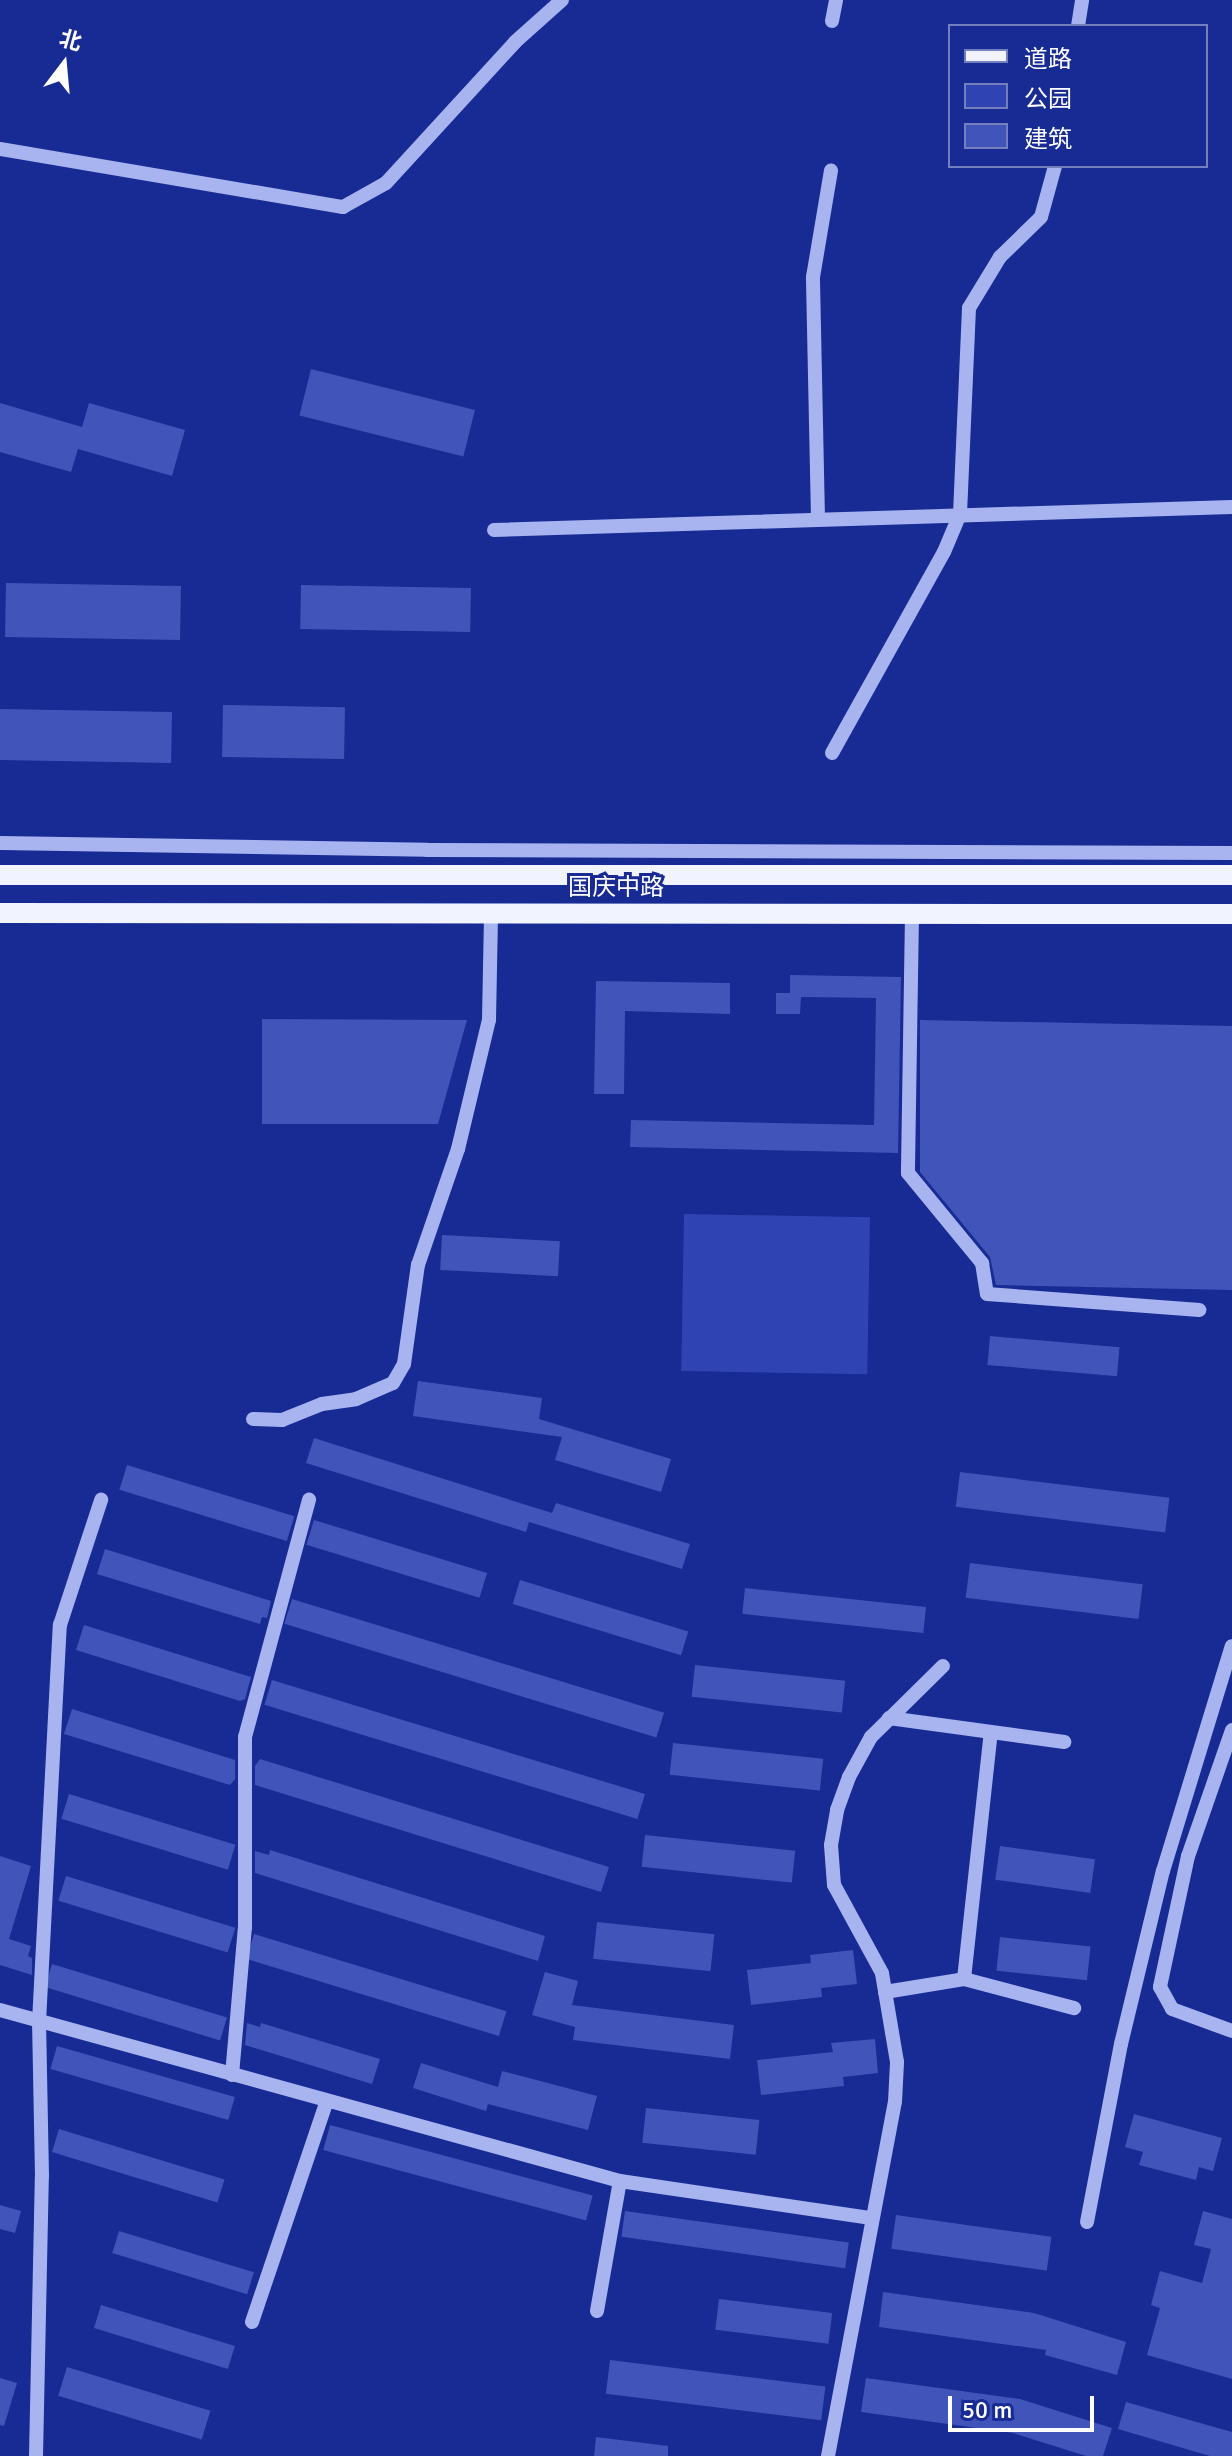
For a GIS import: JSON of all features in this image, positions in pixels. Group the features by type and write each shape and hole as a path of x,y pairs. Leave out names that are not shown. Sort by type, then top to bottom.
{"main road":[{"name":"国庆中路","path":"0,875 1232,875"},
{"name":"国庆中路","path":"0,913 1232,914"}],"street":[{"path":"0,149 343,207 386,183 515,42 562,0"},
{"path":"832,21 836,0"},
{"path":"1078,24 1082,0"},
{"path":"832,753 944,552 960,514 969,308 1000,257 1041,217 1054,168"},
{"path":"818,519 813,277 831,171"},
{"path":"494,530 1232,507"},
{"path":"0,843 427,850 1232,853"},
{"path":"253,1419 282,1420 322,1404 356,1399 393,1383 404,1364 418,1265 458,1149 489,1020 491,913"},
{"path":"912,914 908,1173 982,1263 987,1294 1199,1310"},
{"path":"232,2075 245,1927 245,1737 309,1499"},
{"path":"36,2456 42,2176 39,2022 60,1625 101,1500"},
{"path":"1087,2222 1121,2044 1163,1871 1232,1646"},
{"path":"828,2456 895,2102 897,2062 882,1973 834,1885 831,1845 837,1810 849,1777 871,1737 943,1666"},
{"path":"889,1718 1064,1742"},
{"path":"1232,1730 1188,1856 1160,1987 1172,2009 1232,2031"},
{"path":"964,1979 991,1732"},
{"path":"885,1992 964,1979 1074,2008"},
{"path":"0,2010 620,2181 871,2218"},
{"path":"252,2322 327,2101"},
{"path":"597,2311 620,2181"}],"green space":[{"path":"684,1214 870,1217 867,1374 681,1371"}],"building":[{"path":"311,369 475,410 463,456 299,416"},
{"path":"0,403 82,427 89,403 185,430 172,476 78,449 71,472 0,452"},
{"path":"6,583 181,586 180,640 5,637"},
{"path":"301,585 471,588 470,632 300,629"},
{"path":"223,705 345,707 344,759 222,757"},
{"path":"0,709 172,712 171,763 0,760"},
{"path":"790,975 901,977 898,1153 630,1147 631,1120 874,1125 876,998 801,997 800,1014 776,1014 776,993 790,993"},
{"path":"596,981 730,983 730,1014 625,1011 624,1094 594,1094"},
{"path":"262,1019 467,1020 438,1124 262,1124"},
{"path":"920,1020 1232,1026 1232,1290 996,1285 990,1257 920,1172"},
{"path":"442,1235 560,1241 558,1276 440,1270"},
{"path":"990,1336 1120,1347 1117,1376 987,1365"},
{"path":"418,1381 542,1398 539,1419 671,1459 661,1492 555,1460 562,1437 413,1416"},
{"path":"314,1438 552,1513 556,1503 690,1544 682,1569 529,1522 526,1532 306,1463"},
{"path":"127,1465 294,1516 287,1541 119,1490"},
{"path":"960,1472 1169,1498 1165,1532 956,1507"},
{"path":"314,1520 487,1573 479,1598 306,1545"},
{"path":"105,1549 271,1601 267,1618 262,1617 260,1624 97,1574"},
{"path":"970,1563 1143,1584 1138,1619 966,1598"},
{"path":"520,1580 688,1631 681,1655 513,1604"},
{"path":"745,1588 926,1607 923,1633 742,1614"},
{"path":"292,1599 664,1713 656,1738 284,1624"},
{"path":"84,1625 251,1677 245,1699 240,1701 76,1650"},
{"path":"695,1665 845,1681 842,1713 692,1697"},
{"path":"272,1680 645,1794 637,1819 264,1705"},
{"path":"72,1709 235,1760 235,1779 230,1785 64,1734"},
{"path":"673,1743 823,1759 820,1791 670,1775"},
{"path":"260,1759 609,1867 601,1892 255,1785 255,1766"},
{"path":"69,1794 235,1845 228,1870 61,1819"},
{"path":"645,1835 795,1851 792,1883 642,1867"},
{"path":"1000,1846 1095,1859 1090,1893 995,1880"},
{"path":"270,1850 545,1936 538,1961 255,1873 255,1851 269,1855"},
{"path":"0,1856 31,1866 9,1939 31,1946 28,1956 32,1958 32,1975 0,1965"},
{"path":"66,1876 235,1928 228,1953 58,1901"},
{"path":"597,1922 714,1934 710,1971 593,1959"},
{"path":"254,1934 506,2011 499,2036 246,1959"},
{"path":"1000,1937 1091,1947 1087,1980 996,1971"},
{"path":"853,1950 857,1984 821,1988 822,1997 751,2005 747,1970 811,1963 810,1955"},
{"path":"52,1964 227,2018 220,2040 45,1987"},
{"path":"545,1972 578,1981 572,2005 734,2025 730,2059 573,2040 575,2027 532,2015"},
{"path":"247,2023 260,2027 261,2023 380,2059 372,2084 245,2045"},
{"path":"875,2039 878,2073 843,2077 844,2086 761,2095 757,2060 833,2052 831,2043"},
{"path":"57,2046 235,2097 228,2120 50,2069"},
{"path":"421,2063 498,2087 502,2071 597,2096 588,2130 488,2104 486,2111 413,2088"},
{"path":"646,2108 759,2120 756,2155 642,2143"},
{"path":"1134,2114 1222,2138 1213,2171 1199,2167 1196,2180 1139,2165 1143,2152 1125,2147"},
{"path":"330,2125 593,2195 586,2221 323,2150"},
{"path":"59,2129 224,2180 217,2203 52,2152"},
{"path":"0,2205 21,2211 15,2233 0,2229"},
{"path":"625,2211 849,2242 845,2268 621,2237"},
{"path":"1203,2211 1232,2219 1232,2379 1147,2355 1160,2308 1151,2305 1160,2271 1202,2283 1211,2249 1194,2245"},
{"path":"896,2215 1051,2237 1047,2271 891,2249"},
{"path":"119,2231 254,2272 247,2294 112,2253"},
{"path":"883,2292 1034,2313 1126,2342 1117,2375 1045,2355 1046,2350 879,2327"},
{"path":"719,2299 832,2313 828,2344 715,2330"},
{"path":"101,2305 235,2346 228,2369 94,2328"},
{"path":"610,2360 825,2386 821,2420 606,2394"},
{"path":"67,2367 210,2411 202,2440 58,2396"},
{"path":"0,2378 17,2383 4,2426 0,2425"},
{"path":"866,2378 1020,2399 1112,2428 1103,2456 1086,2456 1013,2433 861,2412"},
{"path":"1126,2402 1232,2432 1232,2456 1210,2456 1118,2429"},
{"path":"596,2437 668,2446 668,2456 594,2456"}]}
